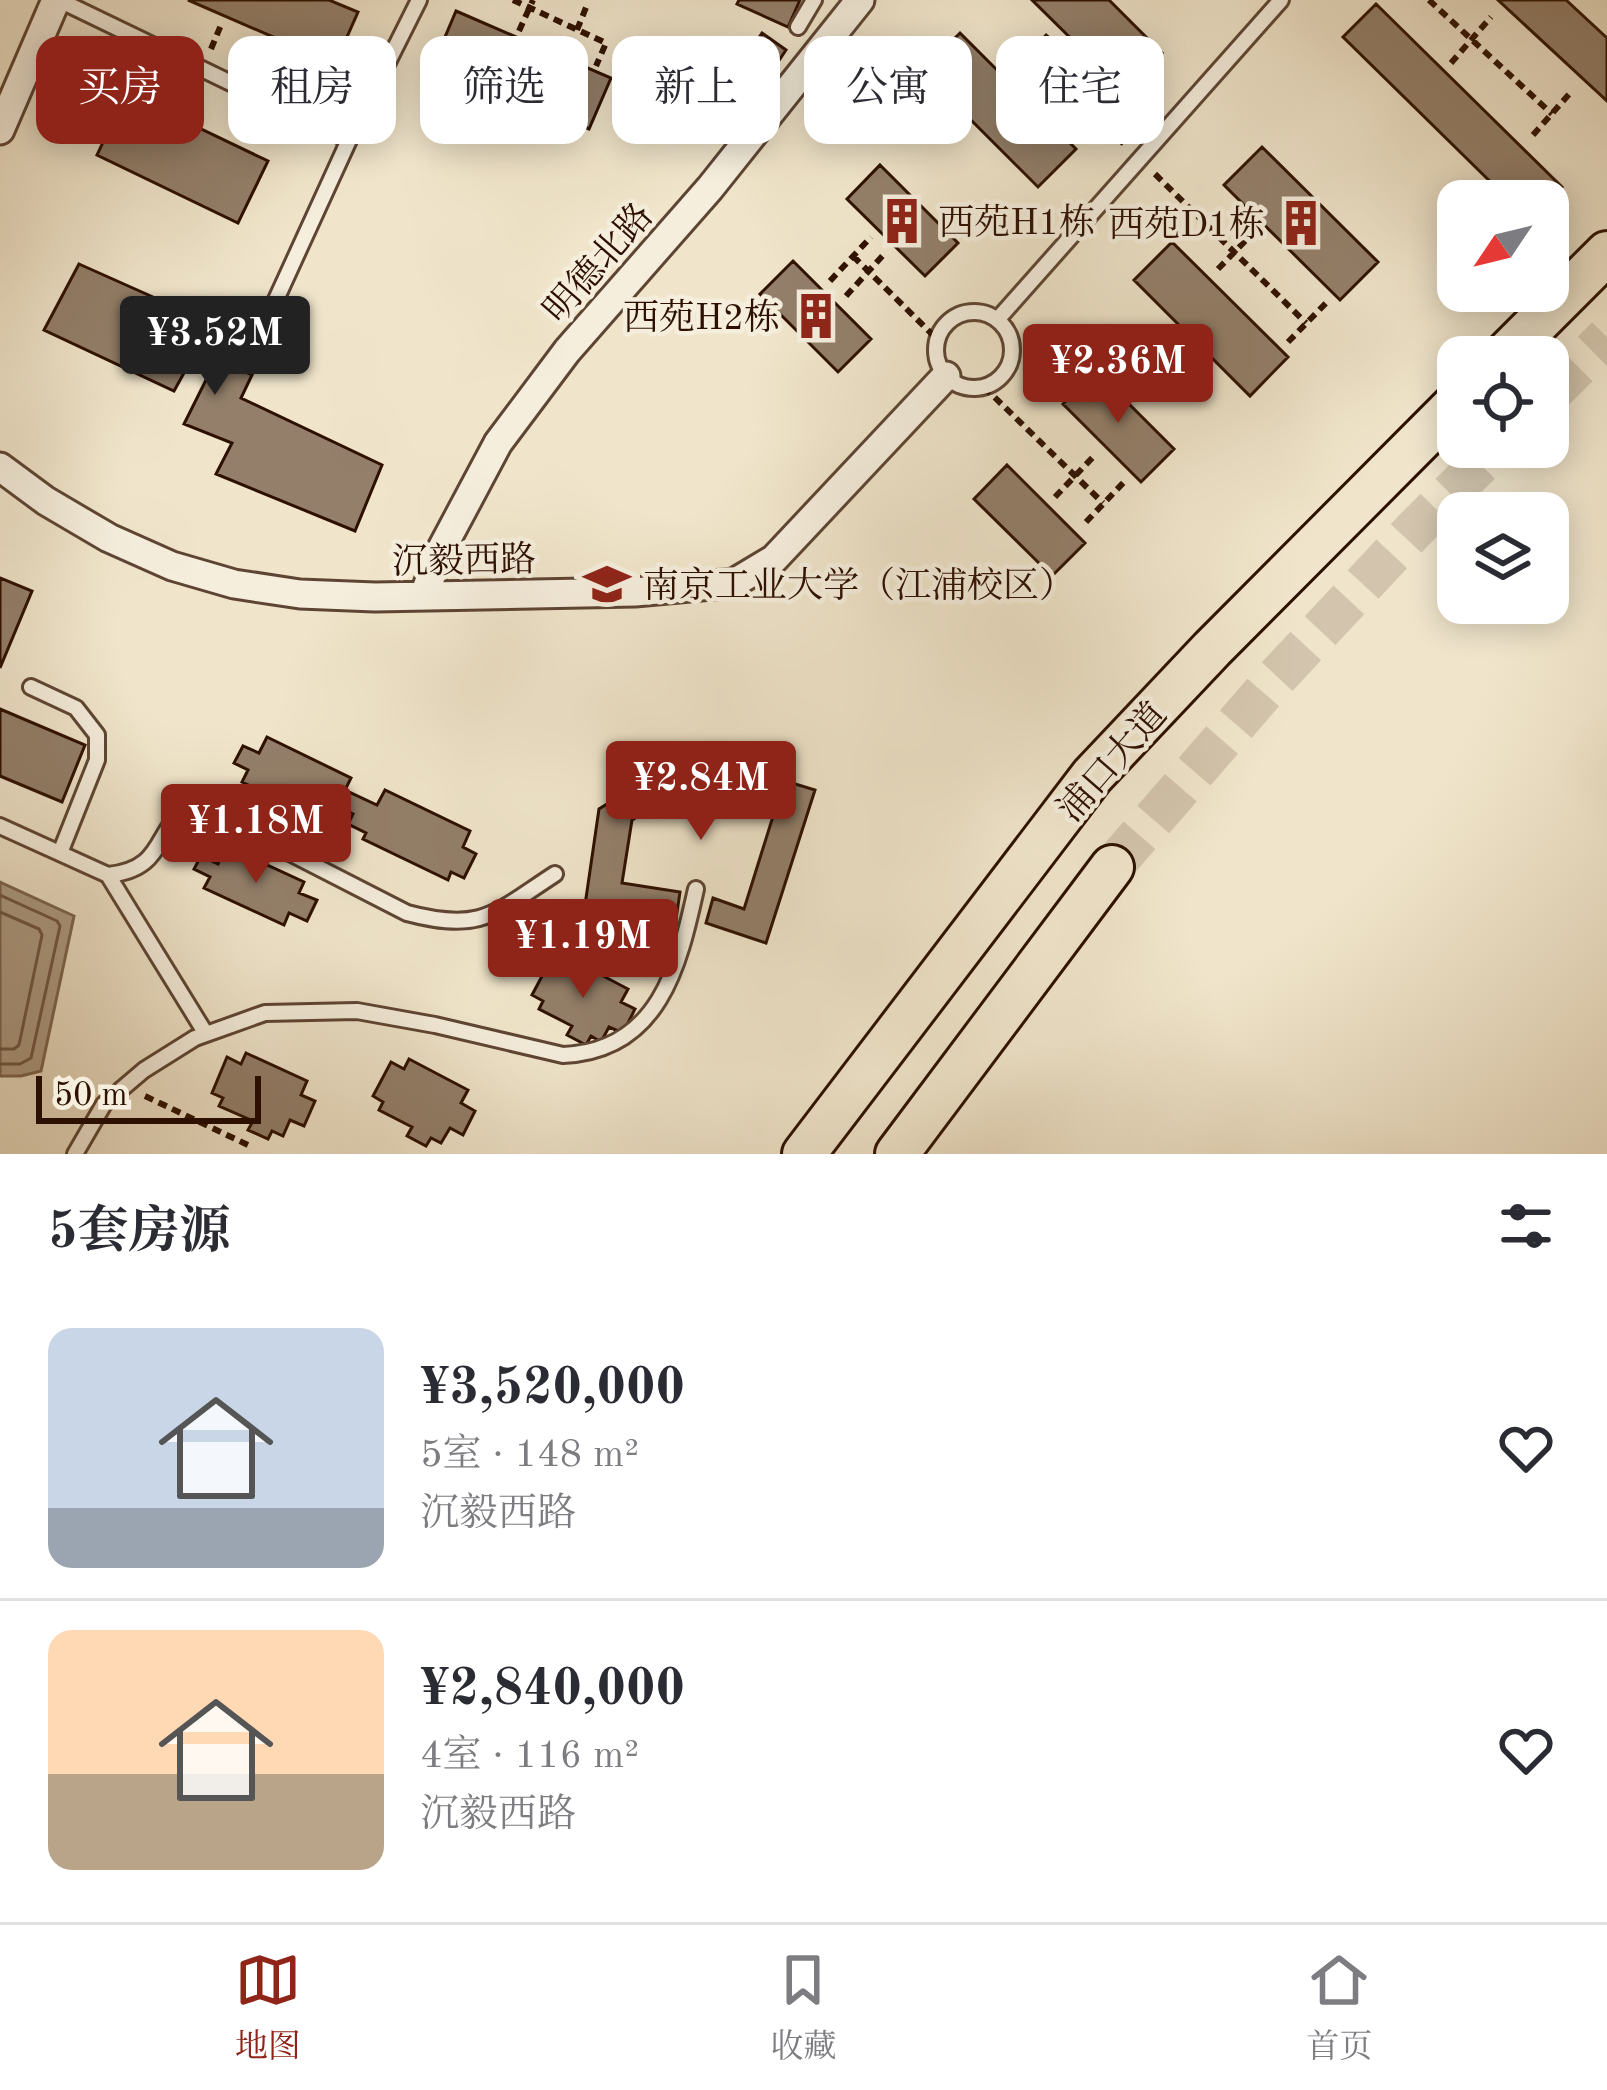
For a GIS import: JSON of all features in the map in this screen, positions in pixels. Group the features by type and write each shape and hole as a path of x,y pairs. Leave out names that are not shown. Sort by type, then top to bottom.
{"main road":[{"path":"1524,336 1607,253"},
{"name":"浦口大道","path":"804,1154 1092,776 1437,423"},
{"name":"浦口大道","path":"897,1154 1112,867"}],"street":[{"path":"0,130 57,0"},
{"name":"明德北路","path":"424,595 441,550 498,443 567,351 710,188 860,0"},
{"name":"沉毅西路","path":"0,466 46,501 109,538 172,566 234,584 300,594 375,597 635,592 734,583 774,560 946,376"}],"lane":[{"path":"57,0 228,82"},
{"path":"396,46 419,0"},
{"path":"798,27 814,0"},
{"path":"997,320 1281,0"},
{"path":"247,354 347,144"},
{"path":"968,312 980,312 997,320 1009,334 1012,359 999,380 984,387 962,387 946,376 936,360 937,339 946,323 968,312"},
{"path":"31,687 76,709 97,735 97,760 60,853"},
{"path":"0,826 108,875 125,873 151,858 178,814 190,806 204,809 407,913 441,922 481,920 556,874"},
{"path":"108,875 206,1034"},
{"path":"75,1154 104,1105 144,1070 206,1034 265,1013 357,1011 563,1055 608,1046 635,1029 658,1001 677,967 696,889"}],"path":[{"path":"512,0 531,4 606,44 596,66"},
{"path":"1429,0 1552,114"},
{"path":"519,31 531,4"},
{"path":"577,30 587,5"},
{"path":"1451,63 1491,17"},
{"path":"1047,36 1050,33"},
{"path":"1533,135 1572,91"},
{"path":"1124,144 1306,323"},
{"path":"1218,269 1252,234"},
{"path":"830,280 871,237"},
{"path":"846,296 886,253"},
{"path":"853,256 937,339"},
{"path":"1288,342 1326,303"},
{"path":"984,387 1103,503"},
{"path":"1055,497 1095,455"},
{"path":"1086,521 1124,482"},
{"path":"124,1087 250,1146"}],"water":[{"path":"0,882 74,916 41,1071 21,1076 0,1076"}],"building":[{"path":"188,0 329,0 358,12 347,36 271,36"},
{"path":"739,0 800,0 788,27 737,4"},
{"path":"1032,0 1109,0 1145,36 1068,36"},
{"path":"1498,0 1566,0 1607,38 1607,101"},
{"path":"1376,4 1555,180 1489,180 1343,37"},
{"path":"456,11 514,36 445,36"},
{"path":"972,45 996,69 996,144 1071,144 1076,149 1038,187 972,121"},
{"path":"588,68 611,78 588,129"},
{"path":"204,130 268,161 238,223 97,155 102,144 204,144"},
{"name":"西苑D1栋","path":"1262,147 1378,262 1340,300 1224,185"},
{"name":"西苑H1栋","path":"880,165 958,243 925,276 847,199"},
{"path":"1172,242 1288,357 1250,396 1134,280"},
{"name":"西苑H2栋","path":"793,261 871,339 838,372 760,294"},
{"path":"79,264 211,323 198,351 252,375 241,398 382,465 355,531 216,474 232,443 184,424 210,372 190,362 174,391 44,330"},
{"path":"1096,371 1174,449 1141,482 1063,404"},
{"path":"1007,465 1085,543 1052,576 974,499"},
{"path":"0,578 32,591 0,668"},
{"path":"0,709 85,745 62,802 0,776"},
{"path":"267,737 351,778 345,790 377,805 385,790 470,831 463,847 476,854 464,878 451,872 448,880 363,839 366,833 348,824 353,814 335,805 327,822 242,782 248,770 234,763 243,746 259,753"},
{"path":"704,756 815,790 766,943 706,923 713,898 744,909 775,810 694,784 632,820 622,883 680,892 676,919 585,905 599,809 680,759"},
{"path":"226,846 304,882 299,893 317,900 307,921 289,913 284,925 204,888 210,877 194,869 201,856 218,864"},
{"path":"569,958 628,989 621,1002 635,1009 623,1033 609,1027 601,1042 591,1036 586,1045 567,1035 572,1026 539,1009 543,1001 532,995 550,961 564,968"},
{"path":"246,1053 307,1081 301,1095 315,1101 304,1126 290,1120 283,1136 272,1131 268,1139 248,1130 253,1121 219,1106 223,1098 212,1093 227,1057 241,1064"},
{"path":"409,1059 468,1090 461,1103 475,1111 463,1135 450,1128 441,1143 431,1138 426,1146 407,1136 412,1127 379,1110 383,1102 373,1096 391,1062 404,1069"}],"tunnel":[{"path":"1569,375 1607,337"},
{"path":"1112,867 1275,679 1476,468"}],"place":[{"name":"西苑H1栋","path":"902,221"},
{"name":"西苑D1栋","path":"1301,223"},
{"name":"西苑H2栋","path":"816,316"},
{"name":"南京工业大学（江浦校区）","path":"607,584"}]}
